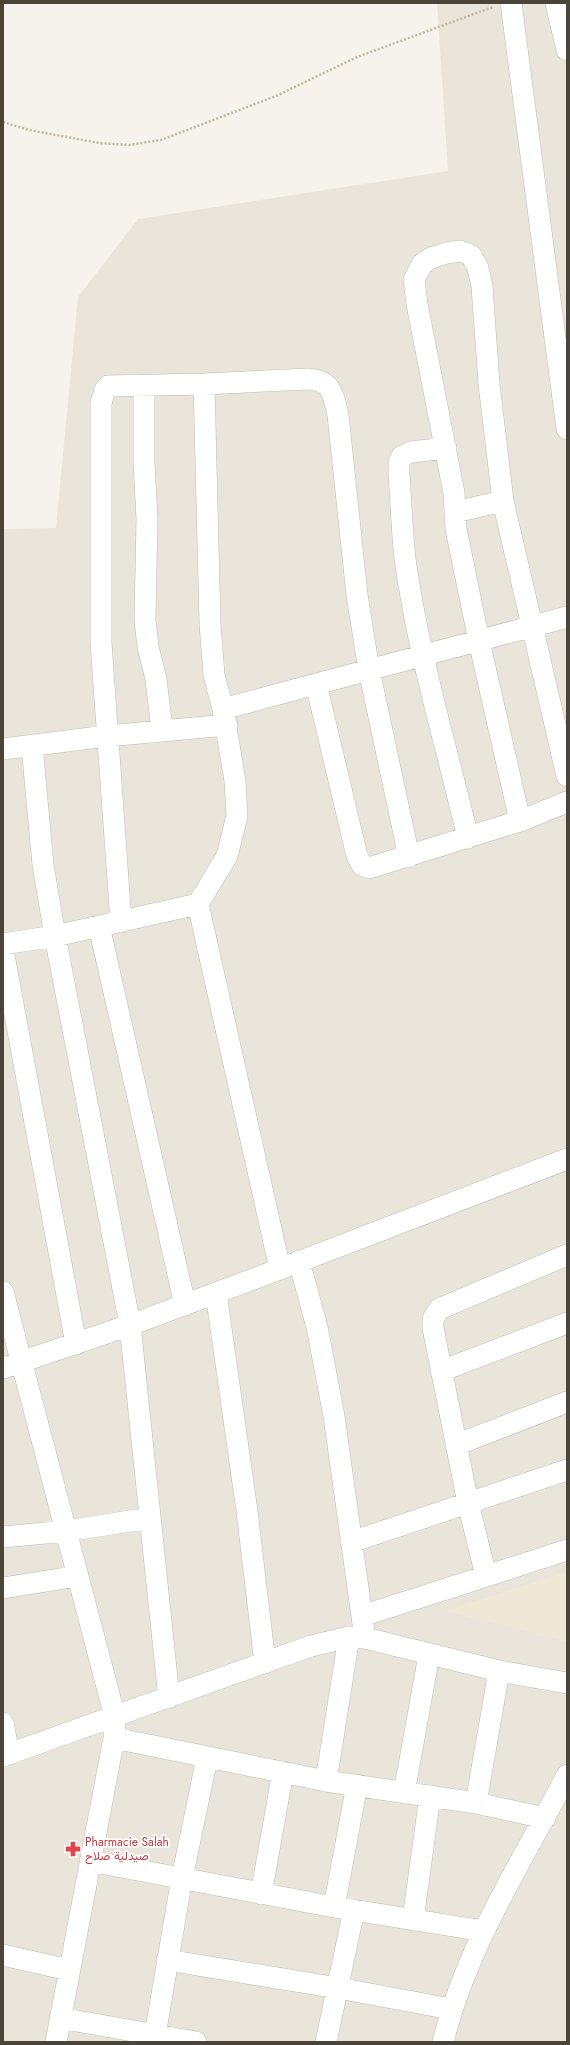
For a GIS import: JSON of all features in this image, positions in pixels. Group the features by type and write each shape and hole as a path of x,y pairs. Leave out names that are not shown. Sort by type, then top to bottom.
{"street":[{"path":"556,3 564,25 567,50"},
{"path":"504,4 567,429"},
{"path":"520,821 479,641 456,529 454,493 424,342 414,280 422,264 431,258 460,251 470,255 478,268 482,286 489,384 503,501 567,776"},
{"path":"121,922 107,736 102,643 101,403 105,390 108,386 204,384 307,379 318,379 327,384 334,396 338,415 357,595 369,670 409,857"},
{"path":"204,384 210,624 214,675 225,717 235,781 237,816 227,856 198,904 290,1265 317,1327 334,1416 362,1616 326,1781"},
{"path":"144,385 144,463 147,519 145,620 148,647 156,679 162,730"},
{"path":"446,448 411,452 402,456 399,462 405,558 424,655 468,838"},
{"path":"455,512 503,501"},
{"path":"3,749 162,730 225,717 316,684 567,617"},
{"path":"316,684 357,856 362,865 369,868 409,857 520,821 567,802"},
{"path":"32,746 43,865 55,936 130,1325 169,1698"},
{"path":"3,944 55,936 198,904"},
{"path":"99,926 185,1305"},
{"path":"3,950 76,1344"},
{"path":"12,1365 185,1305 567,1158"},
{"path":"486,1576 468,1503 456,1445 433,1328 433,1319 439,1309 567,1255"},
{"path":"3,1292 12,1365 66,1531 115,1728 56,2042"},
{"path":"216,1293 247,1512 265,1663"},
{"path":"441,1370 567,1323"},
{"path":"456,1445 567,1402"},
{"path":"352,1542 567,1470"},
{"path":"3,1537 66,1531 150,1518"},
{"path":"362,1616 567,1550"},
{"path":"3,1588 78,1576"},
{"path":"3,1723 6,1755 115,1728 169,1698 325,1642 357,1638 499,1671 567,1684"},
{"path":"404,1793 430,1655"},
{"path":"476,1803 499,1671"},
{"path":"115,1728 207,1758 326,1781 476,1803 545,1818"},
{"path":"155,2035 182,1878 207,1758"},
{"path":"261,1894 283,1772"},
{"path":"443,2042 451,2009 484,1930 567,1775"},
{"path":"326,2042 338,1988 344,1908 357,1785"},
{"path":"413,1920 430,1796"},
{"path":"90,1861 261,1894 413,1920 484,1930"},
{"path":"3,1955 69,1970"},
{"path":"167,1960 338,1988 451,2009"},
{"path":"60,2018 196,2042"}],"path":[{"path":"3,122 29,130 99,143 129,145 161,140 276,96 357,57 504,4"}],"shaded area":[{"path":"437,3 567,3 567,2042 3,2042 3,529 56,528 78,297 138,219 448,171"},
{"path":"567,1572 567,1642 444,1611"}],"place":[{"name":"Pharmacie Salah صيدلية صلاح","path":"73,1849"}]}
